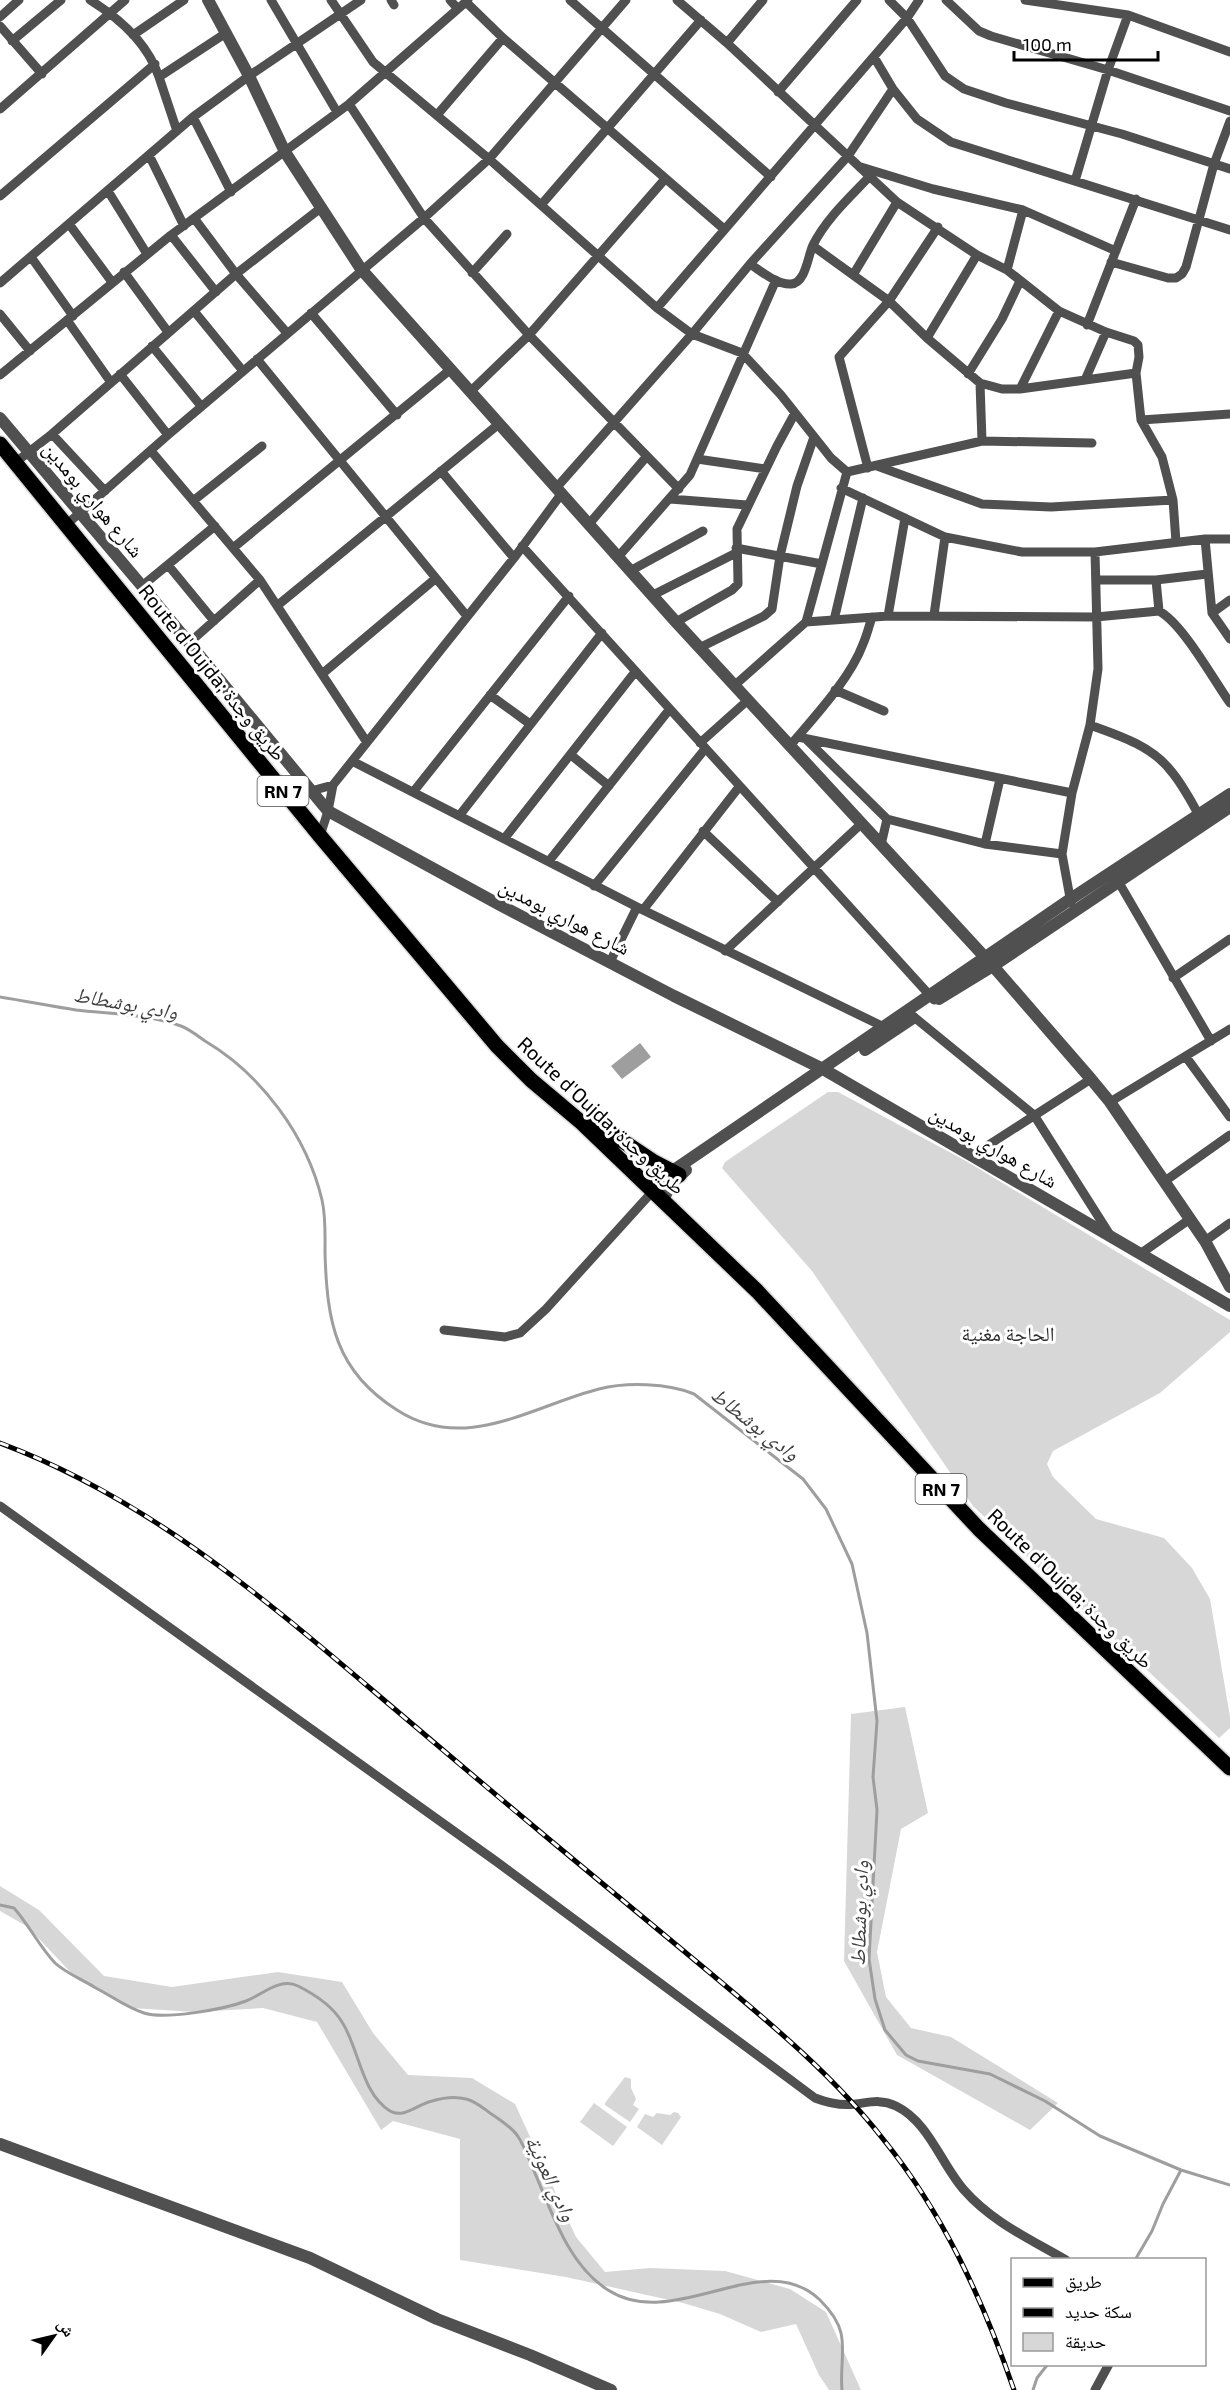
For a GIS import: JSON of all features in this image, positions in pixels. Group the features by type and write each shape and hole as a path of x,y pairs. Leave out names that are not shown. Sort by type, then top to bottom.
{"main road":[{"name":"Route d'Oujda; طريق وجدة","path":"0,444 320,836 497,1046 531,1080 582,1123 800,1336 978,1529 1230,1768"},
{"path":"582,1123 612,1134 675,1173"}],"street":[{"path":"0,17 19,0"},
{"path":"12,41 61,0"},
{"path":"90,0 111,13 133,35 155,64 177,131"},
{"path":"0,110 125,0"},
{"path":"133,35 184,0"},
{"path":"208,0 249,76 285,152 361,269 748,700 799,740 887,819 985,844 1062,854"},
{"path":"271,0 336,112"},
{"path":"331,0 365,52 385,72 489,159 657,308 692,334 742,353 847,472"},
{"path":"0,283 193,117 361,0"},
{"path":"450,0 458,9"},
{"path":"570,0 771,177"},
{"path":"66,525 286,333 424,218 489,159 626,0"},
{"path":"677,0 727,43 897,202 978,255 1007,270 1059,311 1138,345 1139,357 1136,373 1142,420 1162,457 1173,500 1176,542"},
{"path":"727,43 763,0"},
{"path":"778,92 857,0"},
{"path":"889,0 907,18 945,76 964,89 1230,169"},
{"path":"657,308 816,126 907,18 919,0"},
{"path":"946,0 985,34 1108,70 1230,111"},
{"path":"1025,0 1128,15 1230,52"},
{"path":"0,375 171,235 349,104 467,1 503,38 724,230"},
{"path":"1075,181 1090,126 1128,15"},
{"path":"541,206 701,20"},
{"path":"0,26 42,74"},
{"path":"159,77 226,33"},
{"path":"437,115 503,38"},
{"path":"874,57 893,89 917,120 951,142 1230,230"},
{"path":"0,196 155,64"},
{"path":"320,836 333,785 366,741 514,558 560,490 614,423 750,264 848,156 893,89"},
{"path":"349,104 424,218 529,335 679,489"},
{"path":"193,117 231,192"},
{"path":"1111,262 1168,278 1176,278 1182,274 1186,267 1214,164 1230,121"},
{"path":"149,155 184,225"},
{"path":"858,167 933,189 1023,210 1116,251"},
{"path":"750,264 776,280 790,284 796,282 803,274 813,246 826,225 869,177"},
{"path":"471,392 529,335 665,179"},
{"path":"108,191 147,254"},
{"path":"1087,325 1136,200"},
{"path":"853,275 897,202"},
{"path":"15,462 52,434 110,381 236,274 322,207"},
{"path":"1007,270 1023,210"},
{"path":"194,218 236,274 286,333"},
{"path":"69,224 112,282"},
{"path":"873,467 839,357 889,301 938,227"},
{"path":"472,273 507,234"},
{"path":"171,235 216,292"},
{"path":"813,246 889,301 927,338 980,383 1002,389 1020,389 1136,373"},
{"path":"927,338 978,255"},
{"path":"31,257 110,381"},
{"path":"124,272 168,332"},
{"path":"618,557 690,475 776,280"},
{"path":"968,374 1002,319 1020,281"},
{"path":"194,311 243,371"},
{"path":"1020,389 1059,311"},
{"path":"311,313 397,415"},
{"path":"0,314 30,351"},
{"path":"1085,380 1106,332"},
{"path":"152,346 201,406"},
{"path":"257,359 466,615"},
{"path":"233,548 451,369"},
{"path":"120,374 168,435"},
{"path":"980,383 982,441"},
{"path":"676,622 736,586 739,580 736,550 737,529 795,413"},
{"path":"1142,420 1230,414"},
{"name":"شارع هواري بومدين","path":"0,418 328,811 674,996 826,1071 1230,1306"},
{"path":"278,605 500,423"},
{"path":"52,434 105,492"},
{"path":"700,647 764,616 772,609 780,556 797,486 814,437"},
{"path":"847,472 982,441 1092,443"},
{"path":"192,501 262,446"},
{"path":"151,451 260,580 366,741"},
{"path":"589,524 646,456"},
{"path":"697,459 766,470"},
{"path":"873,467 982,504 1051,507 1173,500"},
{"path":"441,471 514,558"},
{"path":"735,685 806,622 847,472"},
{"path":"841,488 945,537 1022,552 1095,552 1204,539 1230,539"},
{"path":"834,620 864,498"},
{"path":"670,500 747,505"},
{"path":"888,616 905,518"},
{"path":"142,586 214,526"},
{"path":"630,571 703,531"},
{"path":"934,615 945,537"},
{"path":"1204,539 1212,614 1230,639"},
{"path":"522,546 933,999"},
{"path":"653,595 736,550 822,564"},
{"path":"1072,905 1062,854 1072,793 1090,725 1098,669 1095,552"},
{"path":"168,565 214,621"},
{"path":"1096,580 1156,580 1207,574"},
{"path":"322,674 435,579"},
{"path":"189,642 260,580"},
{"path":"1156,580 1159,611"},
{"path":"414,792 569,596"},
{"path":"1212,614 1230,600"},
{"path":"806,622 934,615 1096,617 1159,611 1167,615 1180,631 1230,703"},
{"path":"799,740 835,690 863,645 872,617"},
{"path":"459,816 602,633"},
{"path":"504,839 635,672"},
{"path":"835,690 884,711"},
{"path":"490,695 531,724"},
{"path":"594,886 702,746 748,700"},
{"path":"549,861 669,710"},
{"path":"1090,725 1125,738 1157,757 1171,771 1201,820"},
{"path":"799,740 1072,793"},
{"path":"799,740 861,824 989,962 1110,1102 1205,1241 1230,1287"},
{"path":"571,755 609,786"},
{"path":"352,761 594,886 884,1028"},
{"path":"985,844 1000,779"},
{"path":"310,791 333,785"},
{"path":"610,962 640,909 739,787"},
{"path":"1072,905 1118,881 1201,820 1230,794"},
{"path":"444,1330 506,1337 520,1333 546,1309 675,1173 700,1159 884,1028 933,999 1201,820 1230,807"},
{"path":"881,845 887,819"},
{"path":"725,951 861,824"},
{"path":"703,831 778,902"},
{"path":"1118,881 1211,1041"},
{"path":"1173,978 1230,939"},
{"path":"826,1071 914,1017 933,999"},
{"path":"914,1017 1034,1115 1111,1237"},
{"path":"1110,1102 1230,1029"},
{"path":"1186,1057 1230,1117"},
{"path":"973,1155 1091,1079"},
{"path":"1165,1181 1230,1135"},
{"path":"655,1193 675,1173"},
{"path":"1140,1254 1190,1219"},
{"path":"1205,1241 1230,1223"},
{"path":"0,1506 497,1862 815,2098 833,2103 855,2104 878,2100 903,2110 925,2132 958,2182 984,2210 1011,2229 1064,2258"},
{"path":"0,2144 310,2258 437,2319 612,2390"},
{"path":"1095,2390 1108,2366"}],"green space":[{"name":"الحاجة مغنية","path":"828,1092 838,1092 966,1161 1230,1320 1230,1332 1160,1393 1053,1451 1047,1464 1053,1477 1096,1519 1164,1538 1192,1568 1210,1599 1230,1717 1230,1728 1219,1738 973,1506 812,1271 722,1168 725,1162"},
{"path":"905,1707 928,1813 901,1829 877,1952 886,1997 911,2028 951,2037 1058,2103 1030,2130 897,2055 844,1961 851,1714"},
{"path":"0,1886 39,1910 104,1976 172,1987 278,1972 342,1982 373,2033 408,2075 472,2078 515,2104 576,2237 605,2272 650,2268 725,2271 790,2289 826,2312 861,2390 829,2390 819,2375 796,2324 761,2332 720,2314 683,2303 566,2277 460,2260 460,2139 393,2121 381,2130 317,2022 263,2008 194,2012 132,2008 76,1978 28,1927 0,1911"},
{"path":"625,2077 631,2079 631,2088 636,2099 633,2105 639,2109 630,2122 605,2105"},
{"path":"594,2103 627,2127 613,2146 580,2122"},
{"path":"674,2112 681,2117 662,2145 637,2127 645,2114 653,2117 657,2113 670,2115"}],"shaded area":[{"path":"640,1043 651,1057 622,1079 611,1066"}],"waterway":[{"name":"وادي بوشطاط","path":"0,997 76,1010 142,1017 181,1026 225,1055 263,1089 293,1130 315,1176 324,1213 328,1301 338,1342 360,1379 376,1395 397,1410 422,1422 448,1428 473,1427 524,1415 610,1387 647,1385 684,1390 694,1394 803,1479 826,1509 852,1564 867,1633 877,1721 873,1777 877,1810 869,1959 875,1999 885,2030 906,2055 918,2061 990,2074 1045,2101 1100,2136 1181,2170 1230,2185"},
{"name":"وادي العونية","path":"0,1905 14,1908 59,1967 125,2005 144,2013 154,2015 195,2013 224,2007 246,2001 278,1985 291,1984 304,1989 323,2001 338,2016 348,2033 373,2093 390,2111 406,2112 436,2100 462,2098 479,2105 511,2129 524,2148 555,2220 572,2252 582,2267 608,2290 634,2301 661,2302 689,2298 746,2284 772,2281 797,2286 820,2300 838,2324 843,2347 842,2390"},
{"name":"وادي العونية","path":"1136,2258 1152,2231 1181,2170"},
{"name":"وادي العونية","path":"1033,2390 1037,2378 1046,2366"}],"railway":[{"path":"0,1443 102,1490 150,1519 241,1583 285,1617 801,2051 843,2093 883,2139 905,2167 943,2227 989,2323 1014,2390"}]}
